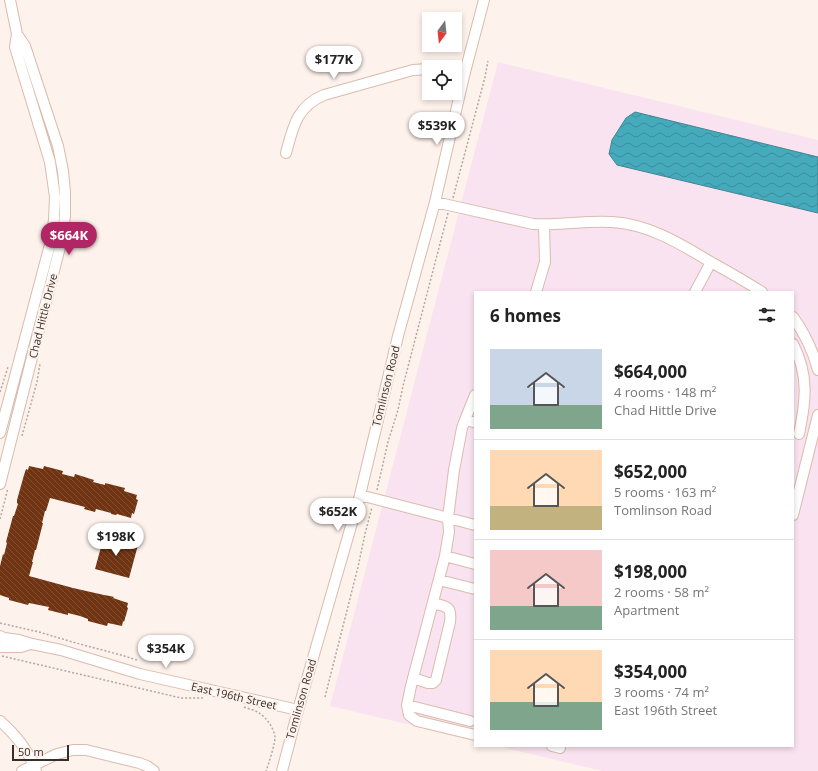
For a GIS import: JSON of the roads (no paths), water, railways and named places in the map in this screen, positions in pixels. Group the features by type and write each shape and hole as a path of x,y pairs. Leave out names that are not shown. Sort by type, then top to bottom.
{"street":[{"name":"Chad Hittle Drive","path":"0,433 52,237 55,197 50,162 15,47 17,34 10,0"},
{"name":"Tomlinson Road","path":"462,69 484,0"},
{"name":"Chad Hittle Drive","path":"0,484 62,239 65,216 63,172 58,146 25,46 17,34"},
{"path":"286,153 294,126 300,113 310,102 324,95 413,70 422,69"},
{"name":"Tomlinson Road","path":"282,771 360,495 398,336 435,202 455,100"},
{"path":"435,202 521,222 544,225 602,221 630,224 656,232 675,241 711,262 748,288 758,291"},
{"path":"536,291 545,262 544,225"},
{"path":"696,291 711,262"},
{"path":"794,318 813,351 818,370"},
{"path":"794,346 797,352 796,361 803,371 805,388 805,400 796,433 813,438"},
{"path":"474,398 465,420 454,470 448,518 449,532 445,556 407,705 409,715 417,721 474,735"},
{"path":"794,511 818,416"},
{"path":"465,420 474,422"},
{"path":"360,495 474,525"},
{"path":"445,556 474,564"},
{"path":"439,580 474,589"},
{"path":"413,678 428,683 433,683 436,680 438,673 451,614 450,609 447,607 433,602"},
{"name":"East 196th Street","path":"0,636 66,652 140,674 298,710"},
{"name":"East 196th Street","path":"0,647 22,647 32,644"},
{"path":"407,705 470,721"},
{"path":"0,721 21,743 34,768"},
{"path":"22,771 34,768 61,753 73,750 81,750 139,763 148,766 154,771"}],"water":[{"path":"635,112 818,157 818,213 617,165 609,154 612,140 626,118"}]}
